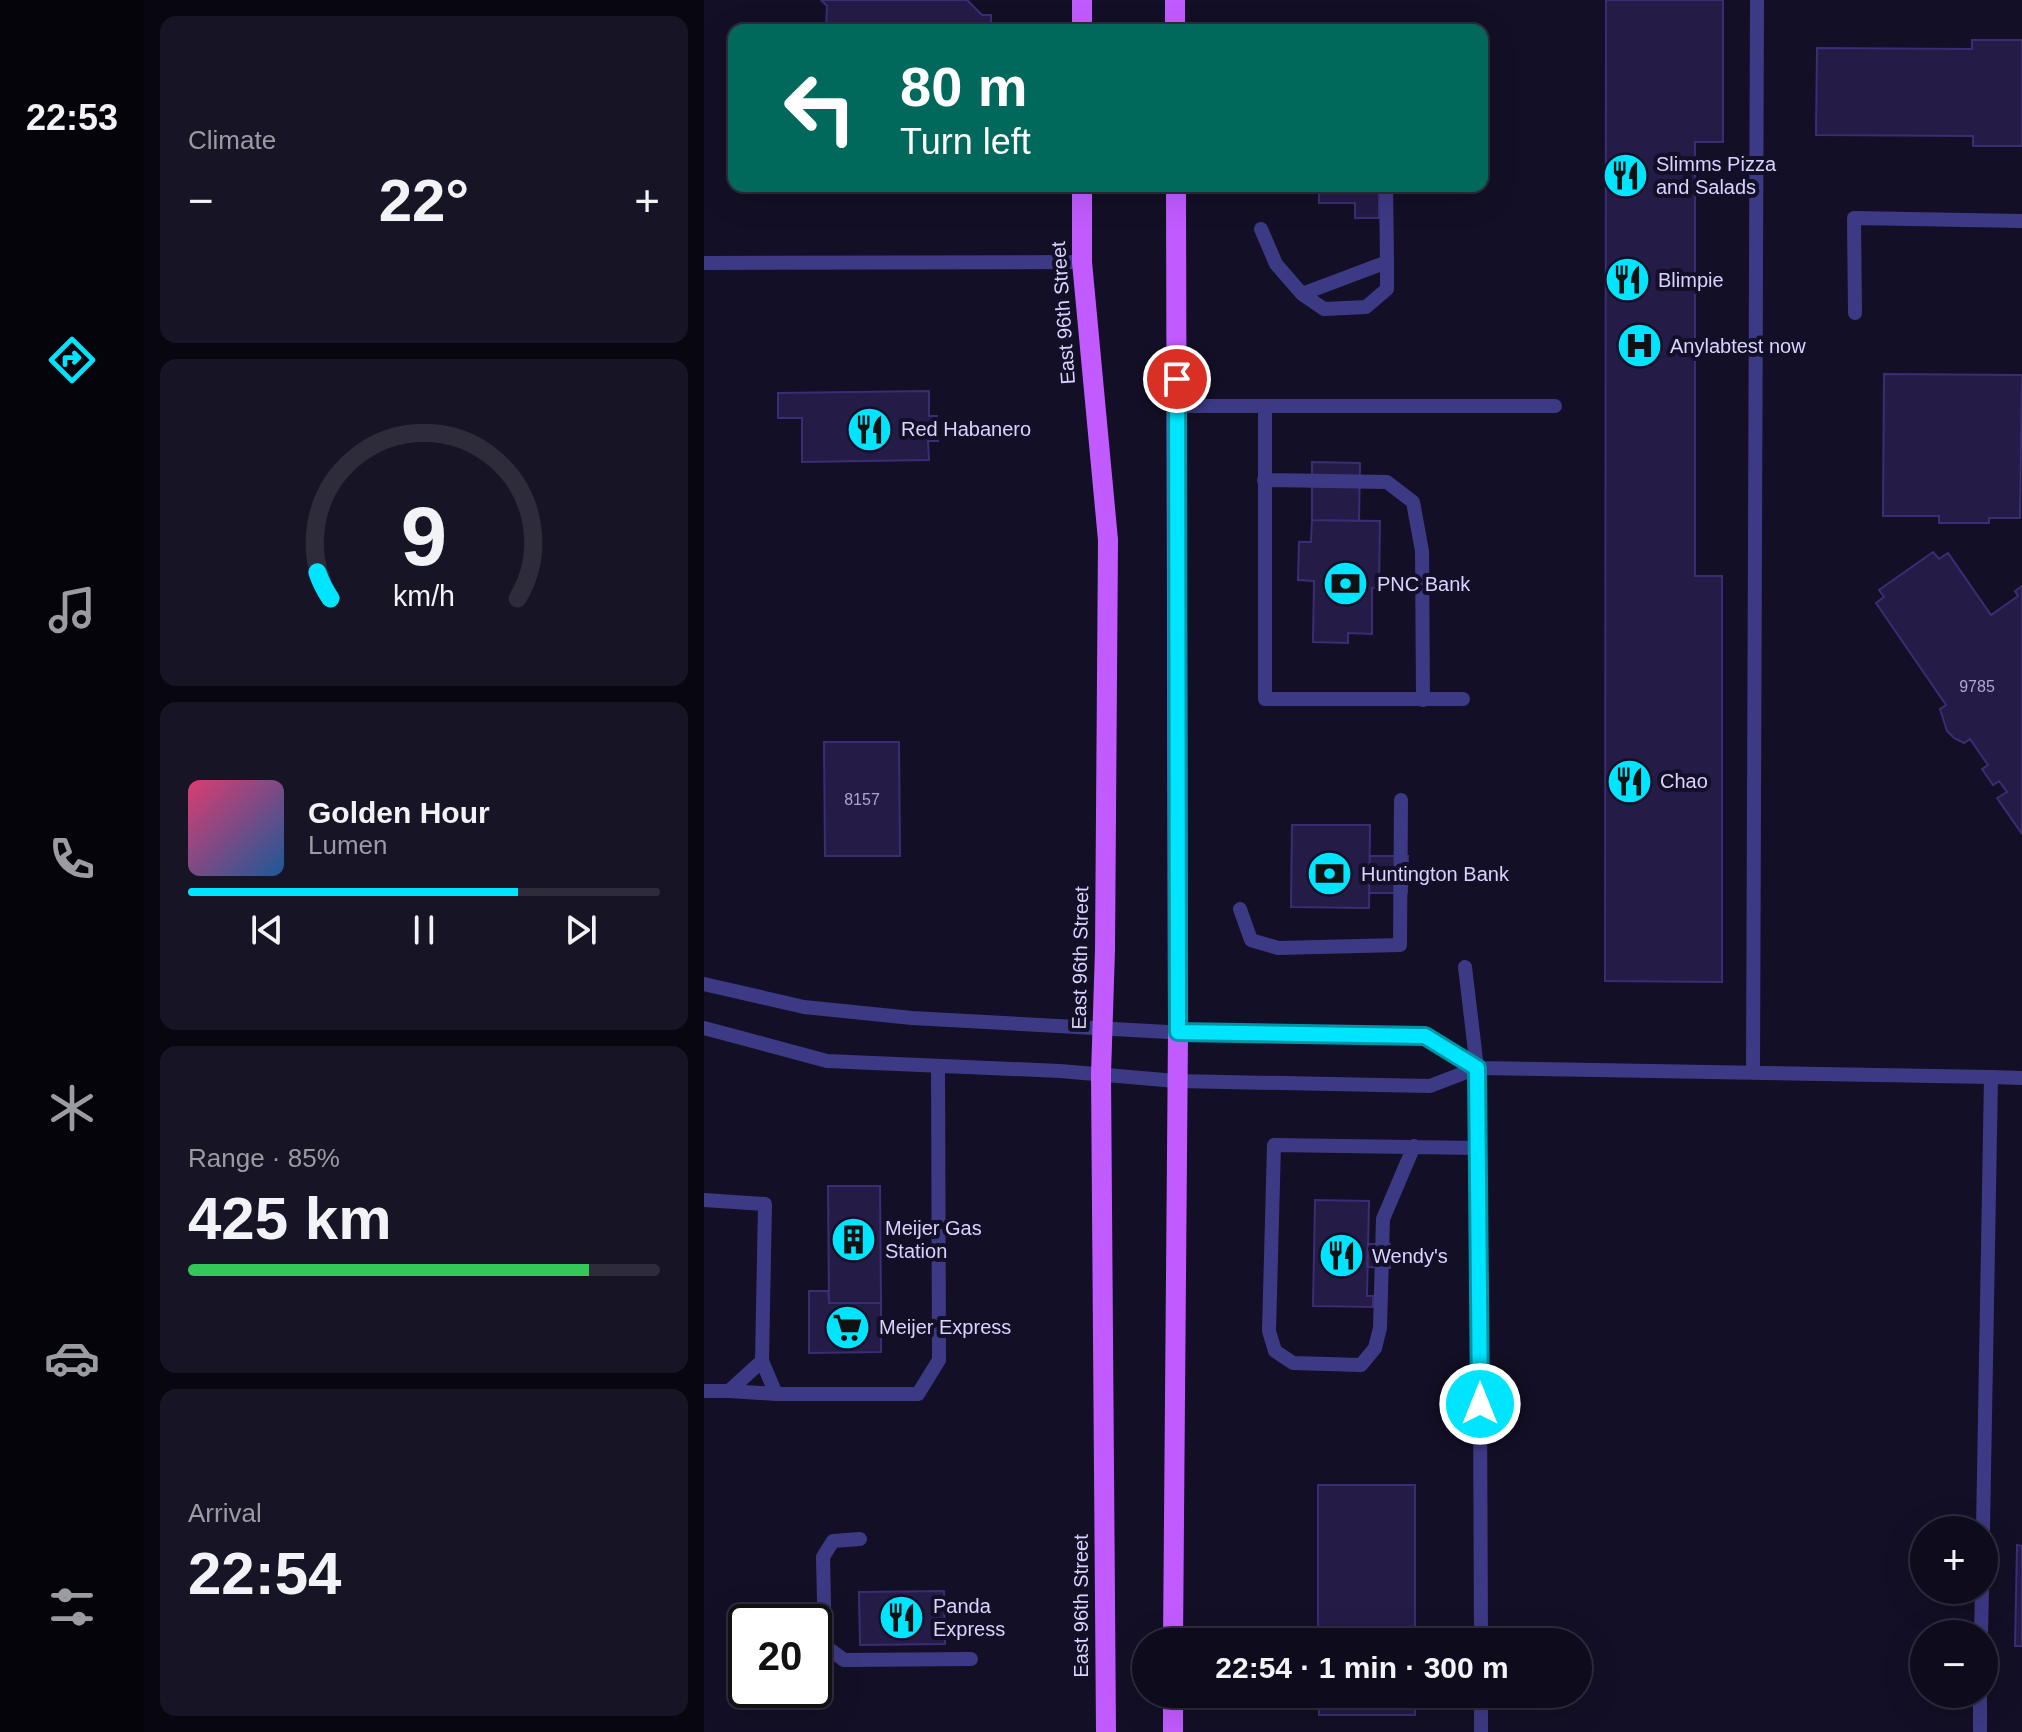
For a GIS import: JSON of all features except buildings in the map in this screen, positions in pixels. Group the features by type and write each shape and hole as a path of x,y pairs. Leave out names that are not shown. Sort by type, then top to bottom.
{"main road":[{"path":"1082,0 1082,24"},
{"path":"1175,0 1175,24"},
{"name":"East 96th Street","path":"1082,192 1082,262 1108,540 1101,1074 1106,1732"},
{"path":"1173,1628 1178,1032 1176,192"},
{"path":"1173,1708 1173,1732"}],"lane":[{"path":"1753,1073 1757,0"},
{"path":"1261,229 1276,264 1302,294 1324,309 1366,307 1387,289 1386,192"},
{"path":"1855,313 1854,218 2022,221"},
{"path":"704,263 1082,262"},
{"path":"1302,294 1387,262"},
{"path":"1177,406 1555,406"},
{"path":"1265,407 1265,699 1463,699"},
{"path":"1264,480 1387,482 1413,502 1422,551 1423,700"},
{"path":"1240,909 1251,940 1278,948 1400,945 1401,800"},
{"path":"1465,967 1477,1068 1479,1148 1481,1628"},
{"path":"704,984 804,1007 912,1018 1102,1030 1425,1036 1477,1068"},
{"path":"704,1028 827,1061 1101,1074 1176,1081 1430,1086 1477,1068 2022,1078"},
{"path":"704,1391 918,1394 939,1360 938,1066"},
{"path":"1983,1516 1991,1077"},
{"path":"1414,1146 1383,1219 1380,1328 1375,1348 1361,1365 1293,1363 1275,1351 1269,1331 1274,1145 1414,1146 1479,1148"},
{"path":"704,1200 765,1204 762,1361 776,1394"},
{"path":"729,1391 762,1361"},
{"path":"860,1539 833,1541 823,1557 825,1646 844,1660 971,1659"},
{"path":"1481,1708 1481,1732"},
{"path":"1980,1708 1980,1732"}],"place":[{"name":"Slimms Pizza and Salads","path":"1625,176"},
{"name":"Blimpie","path":"1627,280"},
{"name":"Anylabtest now","path":"1639,346"},
{"name":"Red Habanero","path":"870,429"},
{"name":"PNC Bank","path":"1346,584"},
{"name":"Chao","path":"1629,781"},
{"name":"Huntington Bank","path":"1330,874"},
{"name":"Meijer Gas Station","path":"854,1239"},
{"name":"Wendy's","path":"1341,1256"},
{"name":"Meijer Express","path":"848,1327"},
{"name":"Panda Express","path":"902,1618"}],"route":[{"path":"1177,379 1178,1032 1425,1036 1477,1068 1480,1404"}]}
